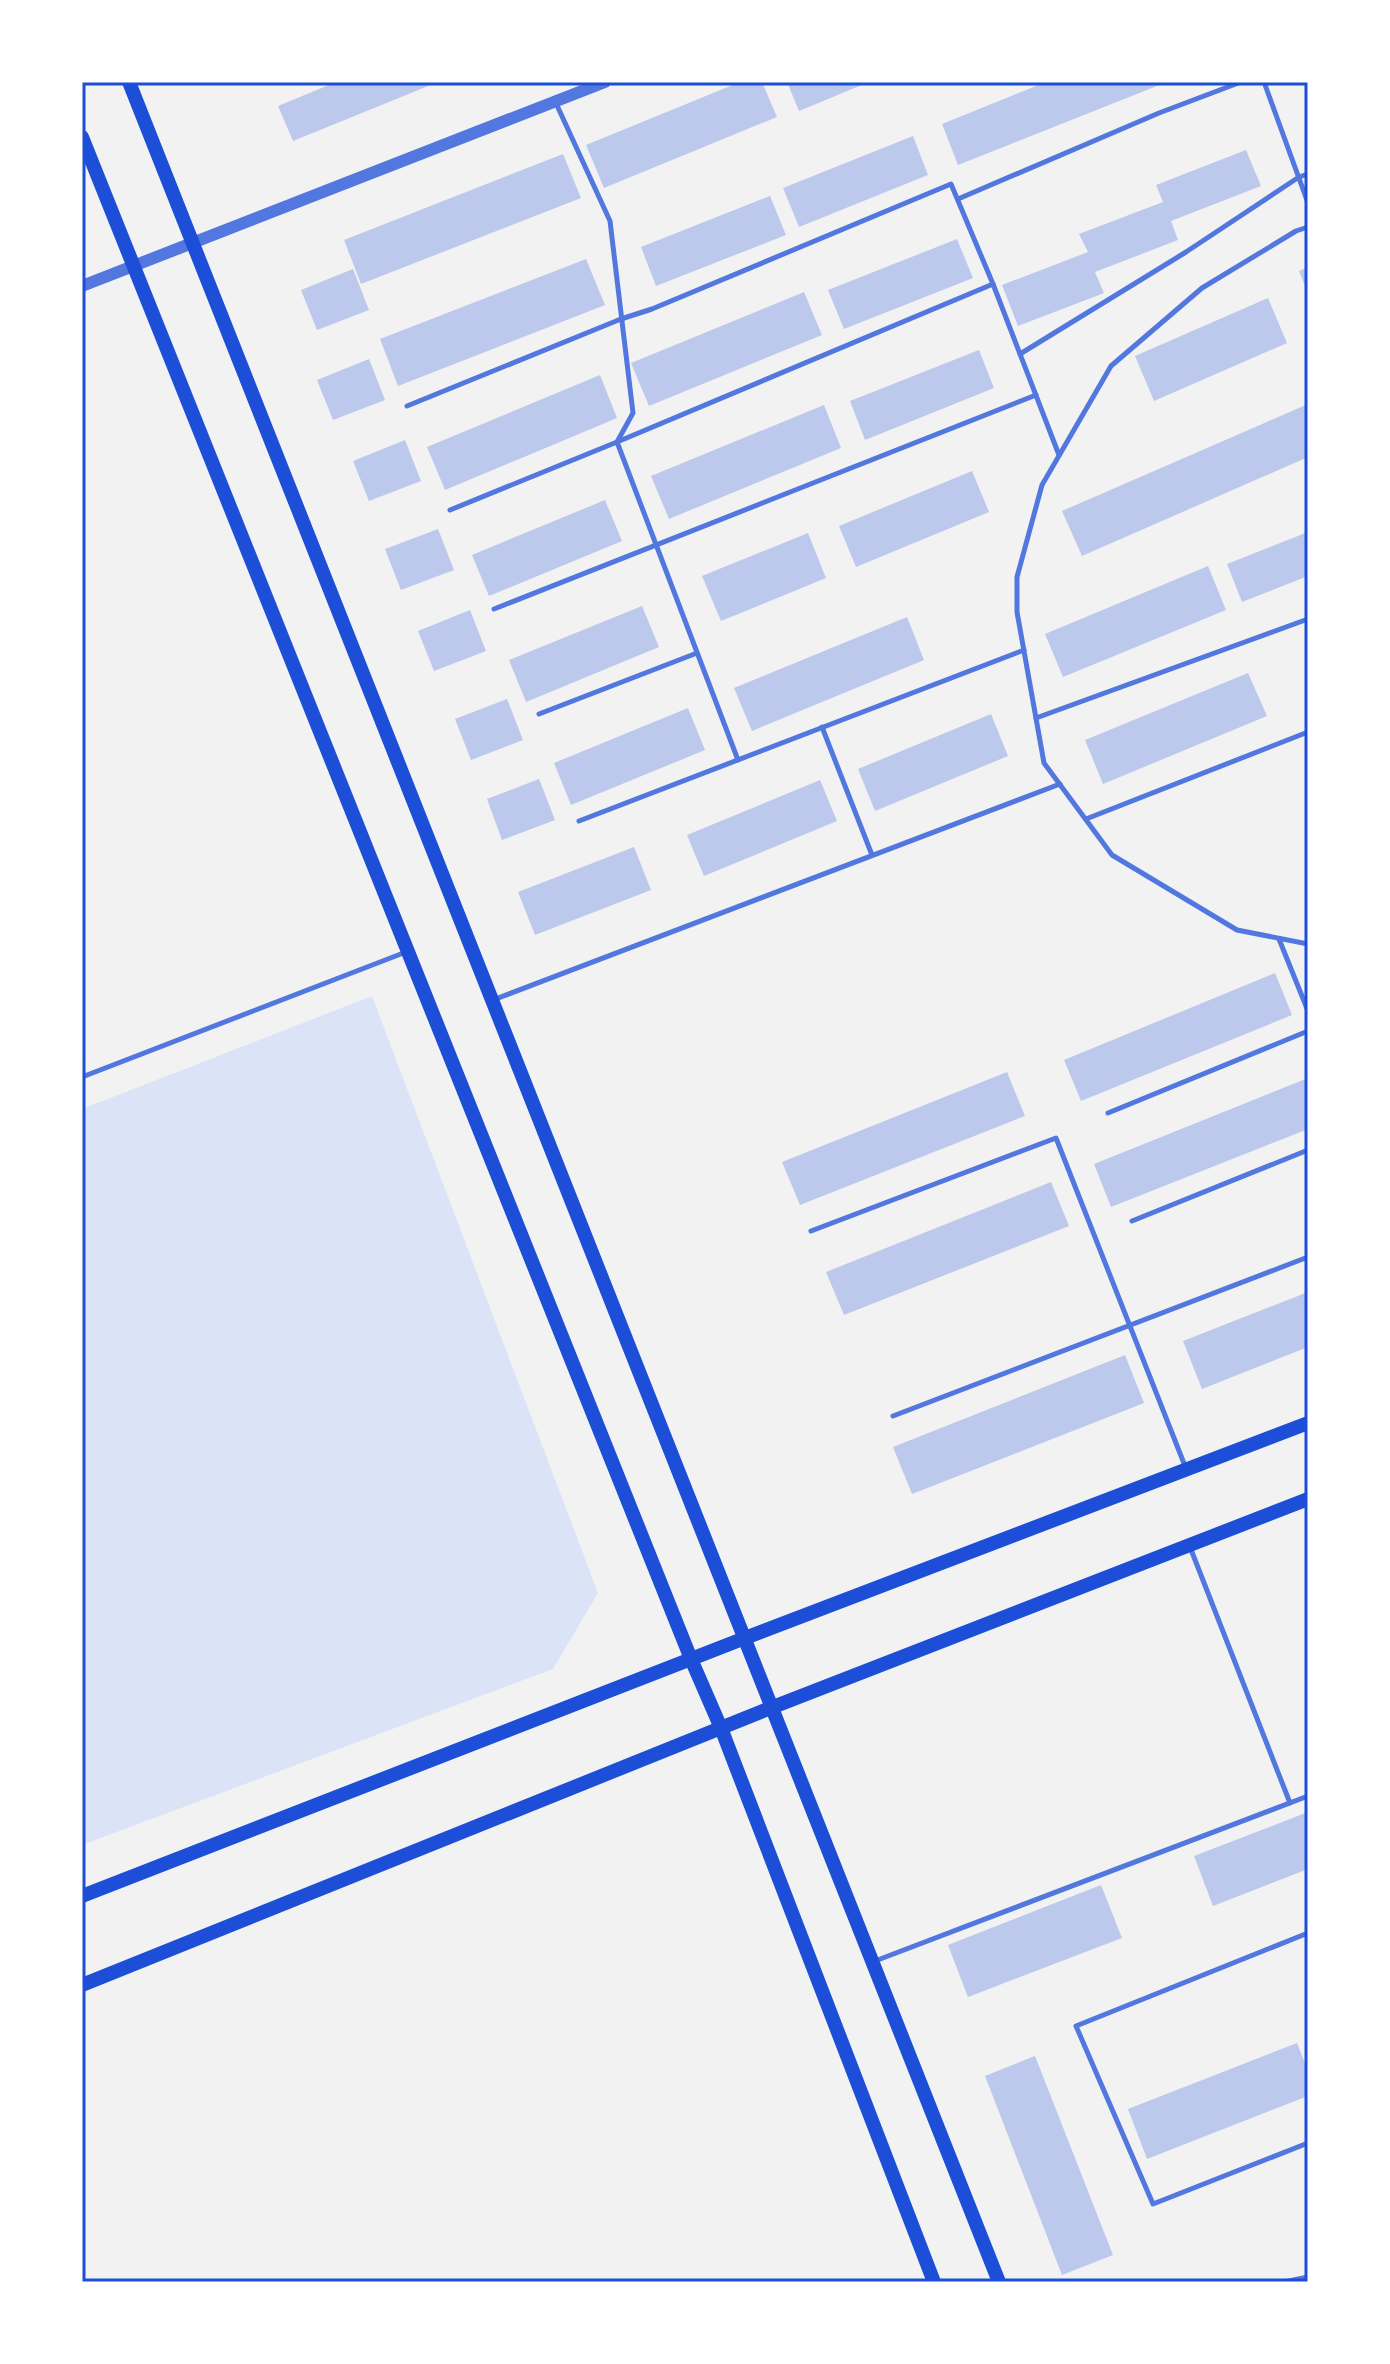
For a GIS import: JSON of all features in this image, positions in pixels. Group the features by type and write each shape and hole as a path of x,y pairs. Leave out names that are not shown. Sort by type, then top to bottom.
{"main road":[{"path":"129,82 999,2282"},
{"path":"82,137 721,1728 934,2282"},
{"path":"82,1896 1308,1423"},
{"path":"82,1985 773,1707 1308,1499"}],"street":[{"path":"82,286 597,84"}],"lane":[{"path":"958,199 1159,113 1241,82"},
{"path":"1264,82 1308,203"},
{"path":"555,101 610,221 633,413 617,442"},
{"path":"1020,354 1308,174"},
{"path":"407,406 652,309 951,184 1059,456"},
{"path":"1308,227 1296,231 1202,288 1111,366 1042,485 1017,577 1017,612 1044,763 1112,855 1237,930 1308,944"},
{"path":"450,510 993,284"},
{"path":"494,609 1036,395"},
{"path":"617,442 738,760"},
{"path":"1036,718 1308,619"},
{"path":"579,821 1024,650"},
{"path":"539,714 697,653"},
{"path":"822,727 872,855"},
{"path":"1086,819 1308,732"},
{"path":"493,1000 1060,784"},
{"path":"1278,938 1308,1011"},
{"path":"82,1077 407,952"},
{"path":"1108,1113 1308,1031"},
{"path":"811,1231 1056,1138 1187,1470"},
{"path":"1132,1221 1308,1150"},
{"path":"893,1416 1308,1257"},
{"path":"1190,1545 1290,1803"},
{"path":"873,1962 1308,1796"},
{"path":"1308,1933 1076,2026 1153,2204 1308,2143"},
{"path":"1284,2282 1308,2277"}],"shaded area":[{"path":"372,996 598,1593 553,1669 82,1845 82,1109"}],"building":[{"path":"336,82 438,82 293,141 278,106"},
{"path":"740,82 762,82 777,117 604,188 586,145"},
{"path":"787,82 869,82 799,111"},
{"path":"1046,82 1167,82 958,165 942,124"},
{"path":"913,136 928,175 799,227 783,188"},
{"path":"1246,150 1261,186 1171,221 1178,240 1095,272 1104,293 1018,326 1002,285 1088,252 1079,234 1163,202 1156,185"},
{"path":"563,154 581,198 361,284 344,240"},
{"path":"770,196 786,235 656,286 641,247"},
{"path":"957,239 973,278 844,329 828,290"},
{"path":"586,259 605,305 398,386 380,339"},
{"path":"1308,267 1308,294 1299,271"},
{"path":"353,269 369,310 317,330 301,290"},
{"path":"804,292 822,335 649,406 631,363"},
{"path":"1268,298 1287,343 1154,401 1135,356"},
{"path":"979,350 994,388 865,440 850,401"},
{"path":"369,359 385,400 333,420 317,380"},
{"path":"600,375 617,418 445,490 427,447"},
{"path":"1308,404 1308,457 1082,556 1062,511"},
{"path":"824,405 841,448 669,519 651,476"},
{"path":"405,440 421,481 369,501 353,461"},
{"path":"972,471 989,512 856,567 839,526"},
{"path":"605,500 622,541 489,596 472,555"},
{"path":"438,529 454,570 401,590 385,549"},
{"path":"1308,532 1308,576 1242,602 1227,564"},
{"path":"808,533 826,578 721,621 702,576"},
{"path":"1208,566 1226,610 1063,677 1045,634"},
{"path":"642,606 659,647 526,702 509,660"},
{"path":"470,610 486,651 434,671 418,631"},
{"path":"907,617 924,660 752,731 734,688"},
{"path":"1248,673 1267,716 1103,784 1085,740"},
{"path":"507,699 523,740 471,760 455,719"},
{"path":"688,708 705,750 571,805 554,763"},
{"path":"991,714 1008,756 875,811 858,769"},
{"path":"539,779 555,820 502,840 487,799"},
{"path":"820,780 837,821 704,876 687,835"},
{"path":"634,847 651,890 535,935 518,892"},
{"path":"1275,973 1292,1015 1081,1101 1064,1060"},
{"path":"1007,1072 1025,1116 800,1205 782,1162"},
{"path":"1308,1078 1308,1129 1111,1207 1094,1164"},
{"path":"1051,1182 1069,1226 844,1315 826,1272"},
{"path":"1308,1292 1308,1347 1202,1389 1183,1341"},
{"path":"1125,1355 1144,1403 912,1494 893,1447"},
{"path":"1308,1812 1308,1869 1213,1906 1194,1856"},
{"path":"1101,1885 1122,1938 968,1997 948,1945"},
{"path":"1297,2043 1308,2071 1308,2096 1147,2159 1128,2109"},
{"path":"1035,2056 1113,2255 1062,2275 985,2076"}]}
